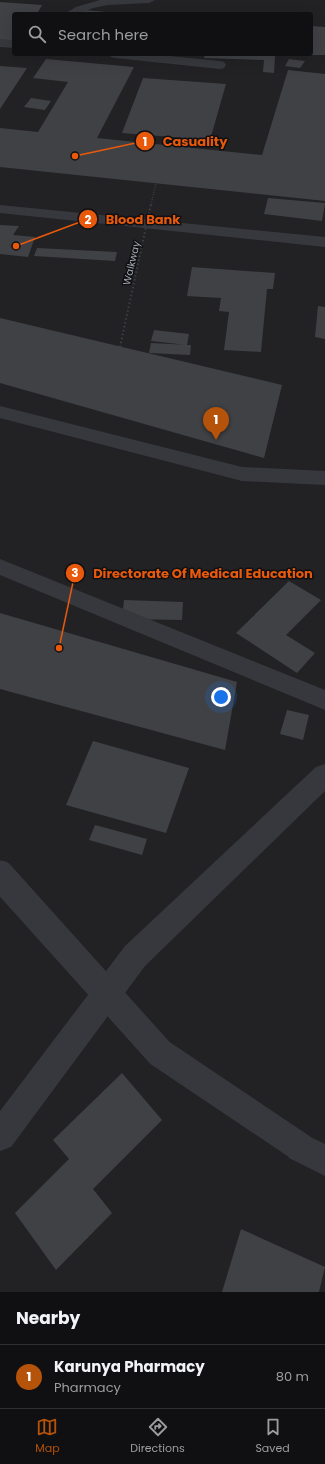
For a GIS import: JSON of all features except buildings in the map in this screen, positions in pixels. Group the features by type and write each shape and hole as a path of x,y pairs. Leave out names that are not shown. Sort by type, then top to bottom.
{"street":[{"path":"74,12 86,5 102,0 149,0"},
{"path":"0,43 12,44"},
{"path":"134,56 220,65"},
{"path":"0,209 325,242"},
{"path":"0,412 242,474 325,478"},
{"path":"0,568 123,616 325,700"},
{"path":"0,1136 135,956 325,775"},
{"path":"0,875 160,1053 312,1154"}],"path":[{"name":"Walkway","path":"120,347 156,183"}],"shaded area":[{"path":"0,0 325,0 325,1292 0,1292"}],"place":[{"name":"Casuality","path":"75,156"},
{"name":"Blood Bank","path":"16,246"},
{"name":"Karunya Pharmacy","path":"216,440"},
{"name":"Directorate Of Medical Education","path":"59,648"}]}
